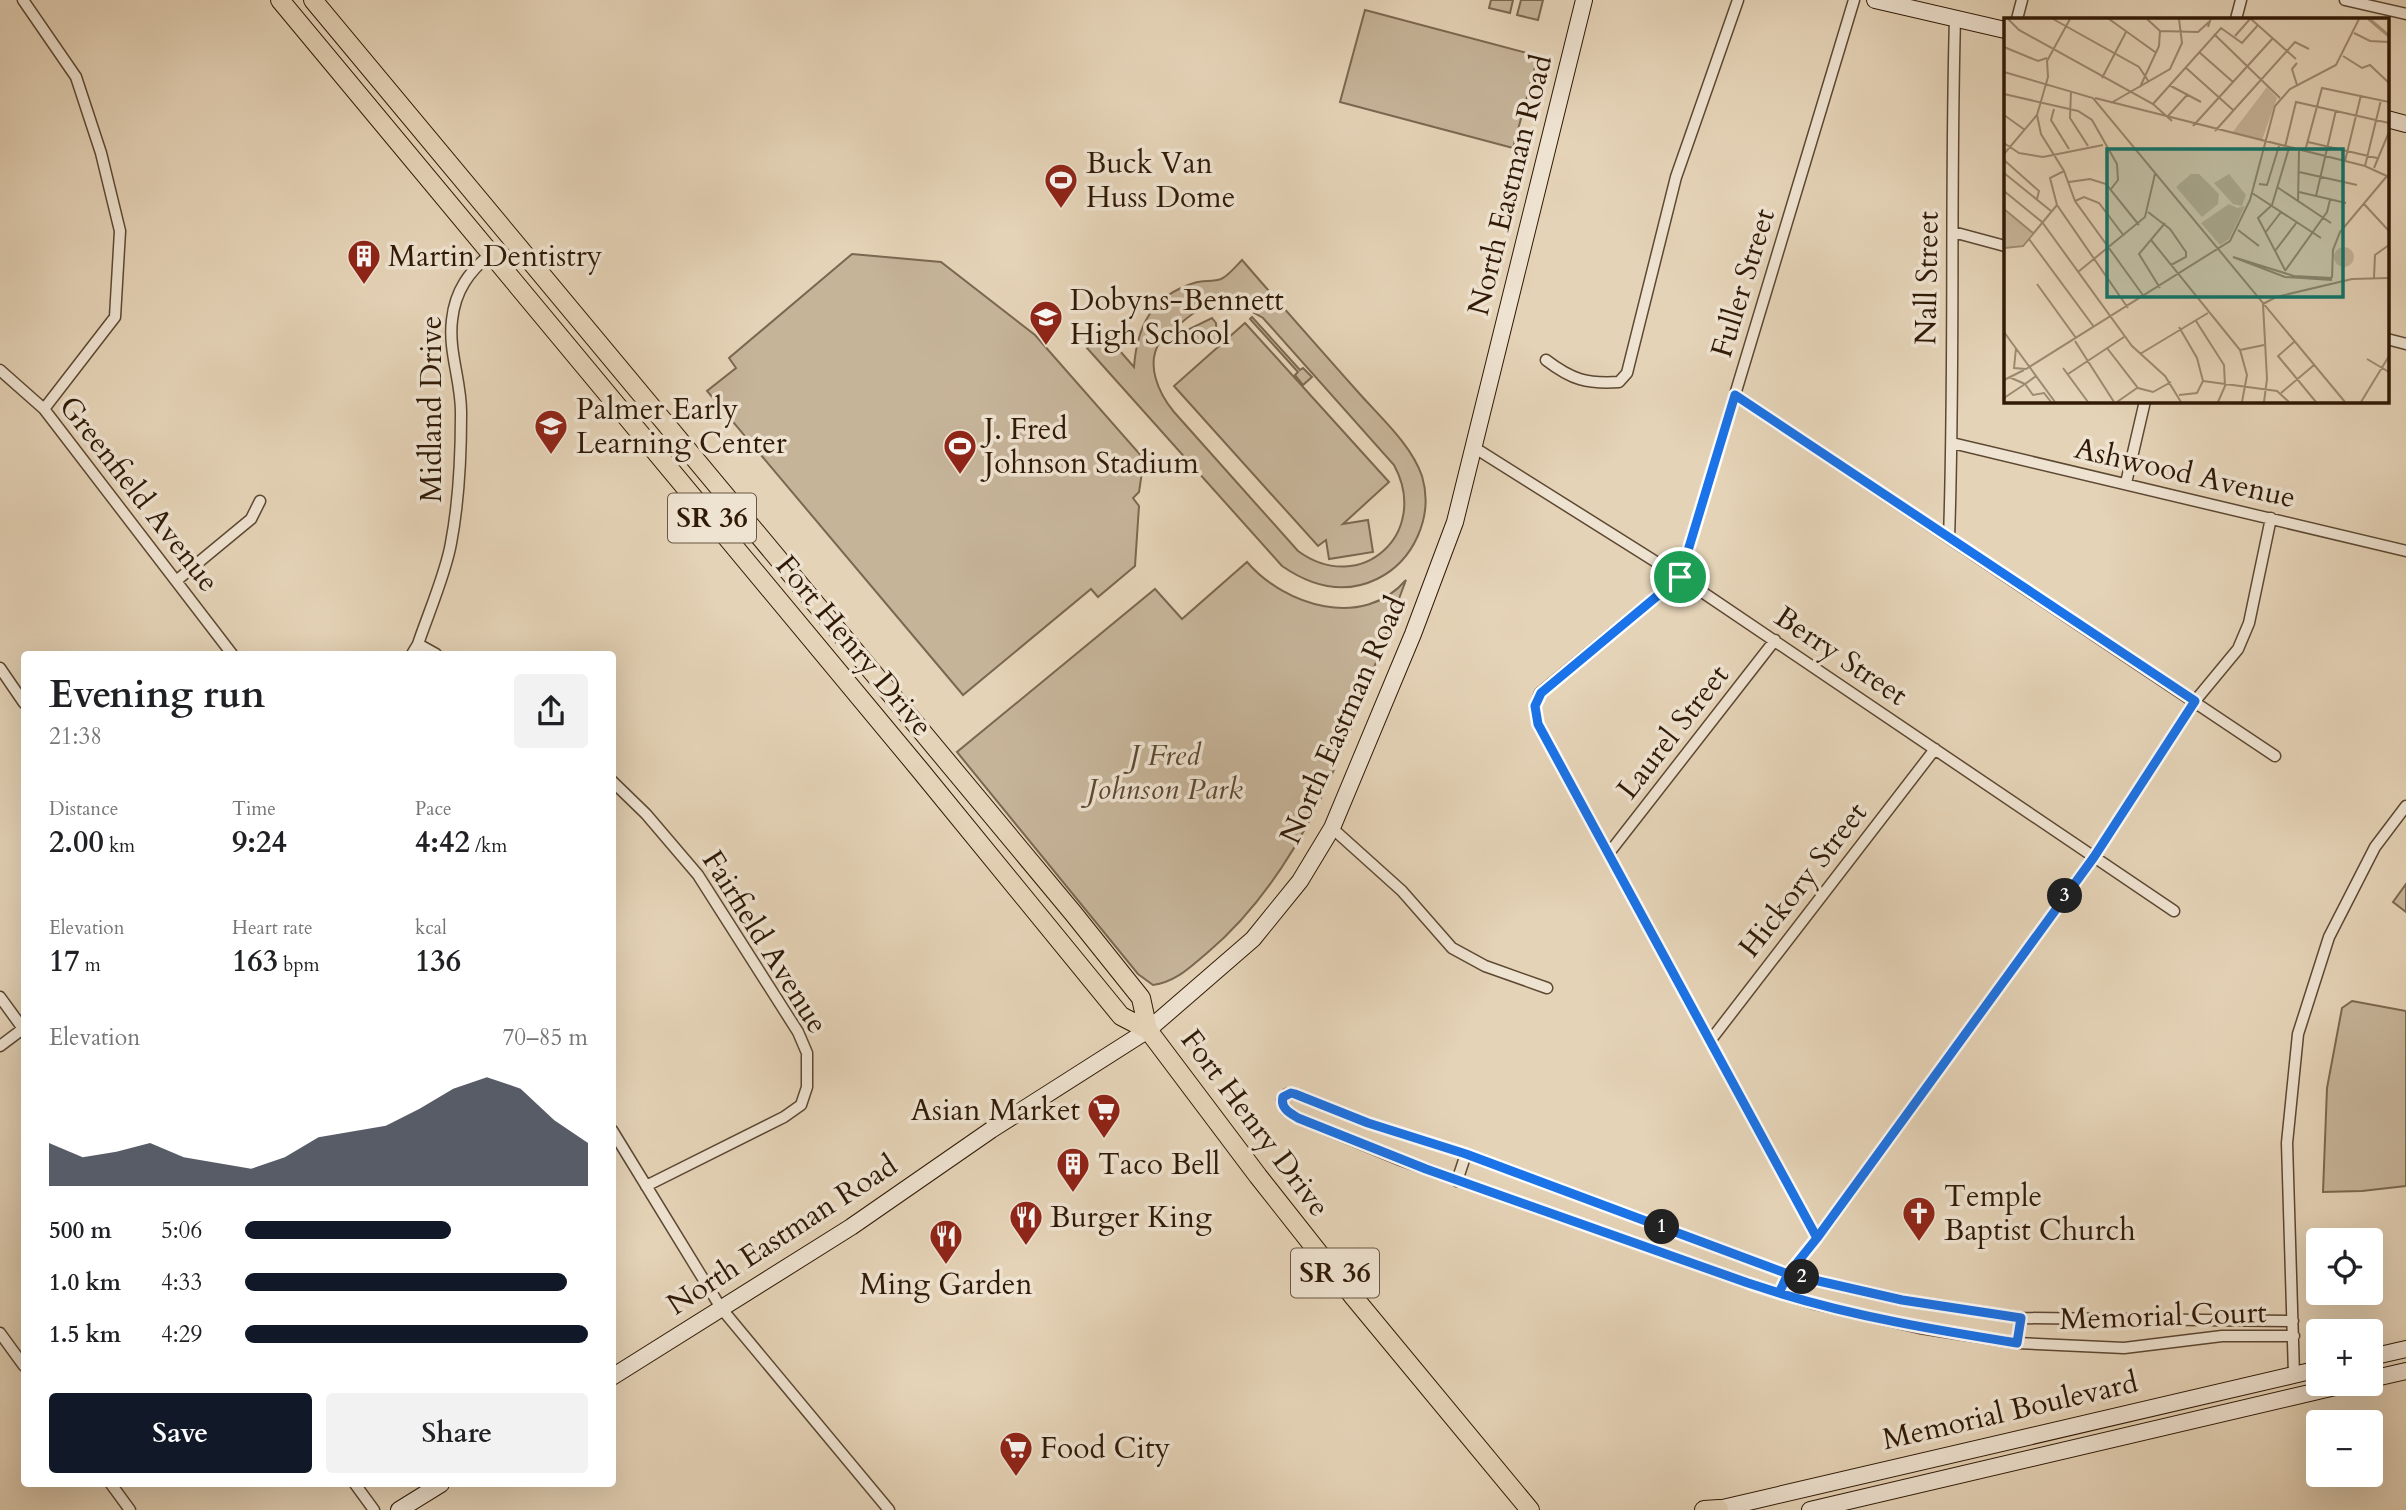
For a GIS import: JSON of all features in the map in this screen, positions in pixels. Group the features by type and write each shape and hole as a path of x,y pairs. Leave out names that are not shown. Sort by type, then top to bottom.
{"main road":[{"name":"Fort Henry Drive","path":"280,0 912,759 1121,1016 1148,1030 1352,1295 1530,1510"},
{"name":"Fort Henry Drive","path":"313,0 1073,913 1141,998 1148,1030"},
{"name":"North Eastman Road","path":"616,1374 851,1227 991,1130 1148,1030 1253,939 1300,881 1332,828 1435,579 1455,522 1584,0"},
{"path":"1875,0 2004,30"},
{"path":"2388,119 2406,124"},
{"path":"2383,1354 2406,1349"},
{"path":"2383,1376 2406,1371"},
{"name":"Memorial Boulevard","path":"1712,1510 2306,1372"},
{"path":"2294,1375 2295,1396"},
{"name":"Memorial Boulevard","path":"1810,1510 2306,1394"},
{"path":"2110,1416 2118,1439"},
{"path":"399,1510 436,1487"}],"street":[{"path":"23,0 76,77 101,153 120,231 115,317 44,409"},
{"path":"1546,360 1571,377 1601,383 1619,382 1627,373 1676,177 1738,0"},
{"name":"Fuller Street","path":"1680,577 1854,0"},
{"path":"2017,18 2022,0"},
{"path":"2236,18 2241,0"},
{"path":"2345,0 2406,14"},
{"name":"Nall Street","path":"1949,538 1955,19"},
{"path":"1953,232 2004,246"},
{"name":"Midland Drive","path":"414,651 451,545 460,472 462,411 453,351 452,321 458,294 463,285 474,267 492,253"},
{"path":"2388,339 2406,344"},
{"name":"Greenfield Avenue","path":"0,370 44,409 230,651"},
{"path":"1735,395 2275,757"},
{"path":"2126,483 2145,402"},
{"name":"Ashwood Avenue","path":"1952,443 2406,551"},
{"name":"Berry Street","path":"1475,448 1680,577 2174,911"},
{"path":"176,581 251,519 260,501"},
{"path":"1779,1293 1788,1274 2094,857 2195,701 2238,649 2249,622 2271,518"},
{"path":"1680,577 1541,693 1535,706 1538,724 1817,1238"},
{"name":"Laurel Street","path":"1609,853 1774,640"},
{"path":"418,644 431,651"},
{"path":"0,668 21,699"},
{"name":"Hickory Street","path":"1710,1041 1935,749"},
{"name":"Fairfield Avenue","path":"616,786 646,814 698,875 798,1032 807,1053 807,1087 801,1105 783,1117 646,1186"},
{"path":"2294,1375 2287,1143 2298,1034 2329,937 2375,847 2406,806"},
{"path":"1332,828 1402,891 1452,948 1485,967 1547,988"},
{"path":"0,997 21,1025"},
{"path":"0,1046 21,1031"},
{"name":"Memorial Court","path":"2293,1321 2021,1318 1902,1300 1788,1274 1466,1154 1368,1123 1295,1094 1287,1094 1282,1100 1286,1110 1298,1118 1398,1159 1815,1304 1920,1328 2017,1343 2124,1348 2222,1336 2294,1336"},
{"path":"616,1137 720,1308 889,1510"},
{"path":"1457,1181 1466,1154"},
{"path":"2017,1343 2021,1318"},
{"path":"0,1333 21,1362"},
{"path":"113,1487 130,1510"},
{"path":"357,1487 374,1510"}],"green space":[{"path":"1491,0 1513,0 1510,13 1489,8"},
{"path":"1521,0 1543,0 1538,20 1517,15"},
{"path":"1365,10 1538,56 1513,148 1340,102"},
{"name":"J. Fred Johnson Stadium","path":"852,254 941,262 1035,335 1144,459 1139,492 1133,498 1139,506 1135,566 1098,597 1091,589 963,695 707,391 736,368 729,358"},
{"path":"1242,260 1394,431 1422,476 1425,506 1418,536 1411,549 1390,571 1365,584 1352,587 1328,586 1304,579 1282,566 1087,348 1104,333 1134,367 1143,326 1157,304 1179,289 1197,282 1221,279","holes":["1223,301 1242,306 1263,318 1394,465 1403,490 1403,514 1396,534 1383,551 1366,562 1345,567 1322,563 1298,551 1163,397 1156,378 1154,360 1164,337 1191,315 1211,304"]},
{"path":"1252,317 1300,370 1303,368 1312,377 1303,385 1295,375 1298,372 1250,319"},
{"path":"1212,318 1216,323 1217,341 1174,343 1173,337"},
{"path":"1245,323 1389,482 1343,524 1368,520 1373,552 1329,559 1326,540 1318,546 1174,386"},
{"name":"J Fred Johnson Park","path":"1247,562 1282,590 1325,606 1347,608 1368,604 1388,595 1406,580 1351,730 1305,828 1278,874 1245,916 1207,953 1176,977 1153,985 1138,974 957,752 1155,589 1182,619"},
{"path":"2406,884 2406,912 2393,902"},
{"path":"2352,1001 2406,1011 2406,1186 2323,1192 2327,1088 2342,1008"}],"place":[{"name":"Buck Van Huss Dome","path":"1061,210"},
{"name":"Martin Dentistry","path":"364,286"},
{"name":"Dobyns-Bennett High School","path":"1046,347"},
{"name":"Palmer Early Learning Center","path":"551,456"},
{"name":"J. Fred Johnson Stadium","path":"960,476"},
{"name":"Asian Market","path":"1104,1140"},
{"name":"Taco Bell","path":"1073,1194"},
{"name":"Temple Baptist Church","path":"1919,1243"},
{"name":"Burger King","path":"1026,1247"},
{"name":"Ming Garden","path":"946,1266"},
{"name":"Food City","path":"1016,1478"}],"route":[{"path":"1680,577 1541,693 1535,706 1538,724 1817,1238 1788,1274 1466,1154 1368,1123 1295,1094 1283,1097 1283,1104 1286,1110 1298,1118 1398,1159 1748,1283 1779,1293 1788,1274 1902,1300 2021,1318 2017,1343 1920,1328 1779,1293 1788,1274 1817,1238 2094,857 2195,701 1735,395 1680,577"}]}
